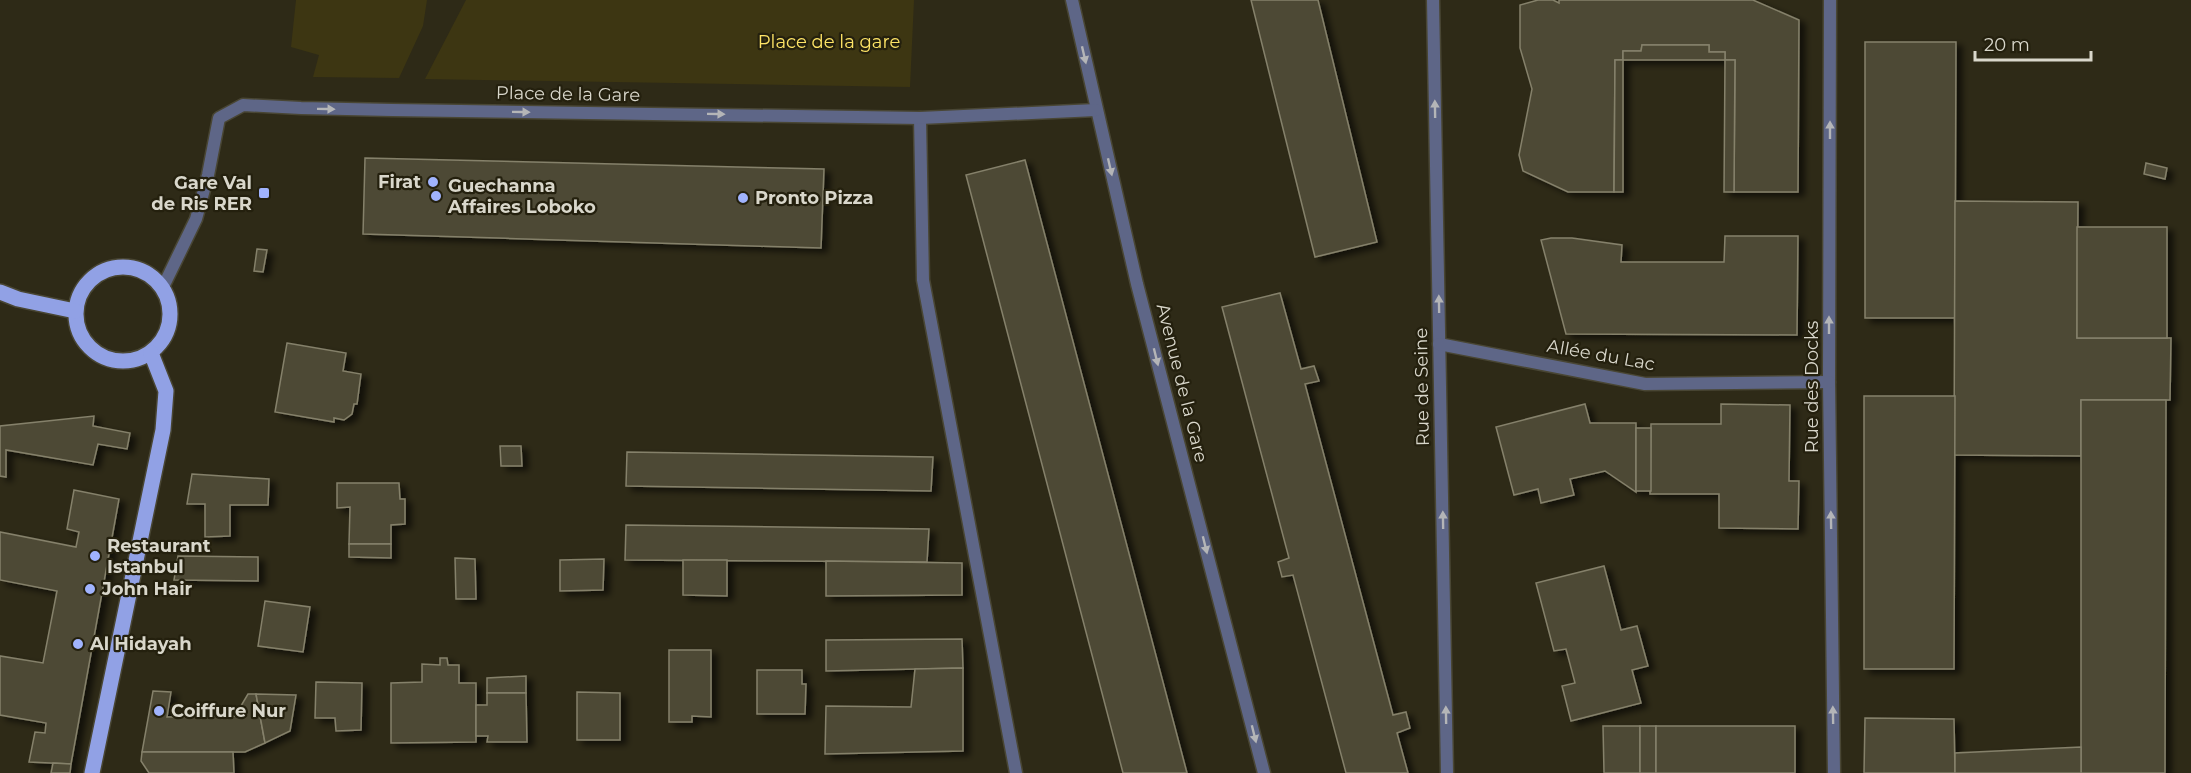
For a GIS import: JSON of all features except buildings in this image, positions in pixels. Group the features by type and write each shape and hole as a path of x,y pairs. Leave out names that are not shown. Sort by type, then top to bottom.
{"main road":[{"path":"126,266 140,269 153,276 163,287 169,300 171,315 168,330 162,342 151,353 137,360 122,362 107,359 83,340 77,326 75,311 79,296 98,274 111,268 126,266"},
{"path":"0,292 18,299 75,311"},
{"path":"92,773 163,430 166,391 151,353"}],"street":[{"name":"Avenue de la Gare","path":"1071,0 1140,295 1264,773"},
{"name":"Rue de Seine","path":"1433,0 1447,773"},
{"name":"Rue des Docks","path":"1830,0 1829,382 1834,773"},
{"name":"Place de la Gare","path":"163,287 196,219 208,175 219,118 243,105 392,110 920,118 1096,110"},
{"path":"920,118 923,280 1016,773"},
{"name":"Allée du Lac","path":"1439,344 1645,384 1829,382"}],"green space":[{"path":"296,0 427,0 423,26 399,78 313,77 319,55 291,47"},
{"name":"Place de la gare","path":"466,0 914,0 910,87 425,79"}],"place":[{"name":"Firat","path":"433,182"},
{"name":"Gare Val de Ris RER","path":"264,193"},
{"name":"Guechanna Affaires Loboko","path":"436,196"},
{"name":"Pronto Pizza","path":"743,198"},
{"name":"Restaurant Istanbul","path":"95,556"},
{"name":"John Hair","path":"90,589"},
{"name":"Al Hidayah","path":"78,644"},
{"name":"Coiffure Nur","path":"159,711"}]}
